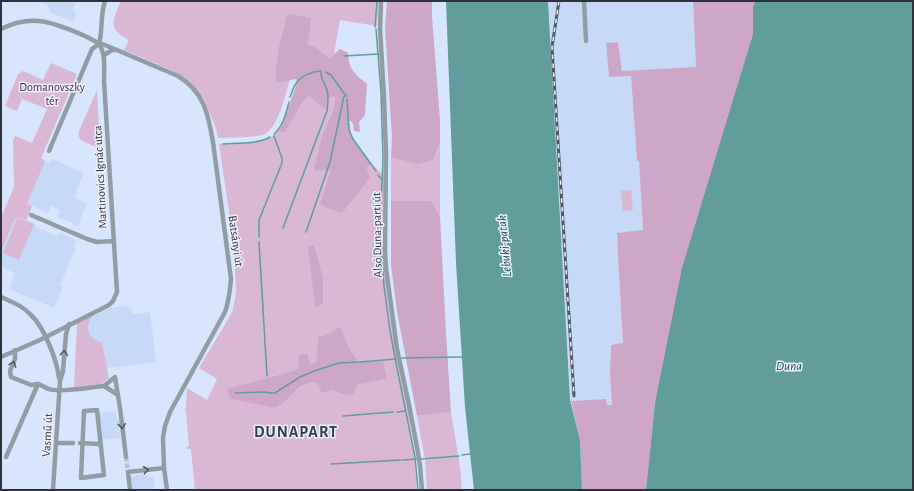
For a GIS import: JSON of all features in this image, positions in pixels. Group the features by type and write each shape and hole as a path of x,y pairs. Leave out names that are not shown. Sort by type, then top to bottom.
{"street":[{"path":"49,151 92,49 99,44 101,37 101,14 104,1"},
{"name":"Alsó Duna-parti út","path":"381,1 380,29 386,135 386,268 399,358 418,448 422,490"},
{"path":"584,1 586,41"},
{"name":"Batsányi út","path":"1,29 11,24 23,21 41,21 62,26 99,44 105,45 160,68 186,81 195,90 203,103 209,119 231,279 229,302 225,312 170,412 165,426 163,438 164,468 167,490"},
{"name":"Martinovics Ignác utca","path":"69,324 109,305 116,297 117,292 104,81 104,54 99,44"},
{"path":"104,54 112,50 116,50"},
{"path":"31,215 87,239 97,242 114,241"},
{"name":"Vasmű út","path":"1,297 22,307 38,324 54,355 60,381"},
{"path":"1,357 45,337 69,324"},
{"name":"Vasmű út","path":"53,490 59,391 63,370 66,334 69,324"},
{"path":"15,350 15,358 10,371 12,377 31,385 42,385 49,390 59,391 104,386 116,377 126,457"},
{"path":"6,457 38,384"},
{"path":"104,386 118,395"},
{"path":"97,410 100,444 104,476 81,478 81,443 84,411 97,410"},
{"path":"56,443 73,443"},
{"path":"81,443 100,444"},
{"path":"130,490 128,472 164,468"}],"shaded area":[{"path":"40,1 77,1 73,8 76,15 74,20 71,21 50,12 48,5"},
{"path":"387,1 432,1 440,120 440,143 433,160 418,164 391,157 392,137 385,28"},
{"path":"548,1 693,1 696,67 622,71 618,42 606,43 609,77 631,76 637,160 639,161 643,231 616,233 619,256 623,344 611,345 610,374 612,405 607,405 606,399 570,401"},
{"path":"693,1 755,1 753,7 753,34 736,91 655,403 646,490 582,490 580,440 571,401 606,399 607,405 612,405 610,374 611,345 623,343 619,256 617,234 615,233 643,230 639,161 637,161 631,76 609,77 606,43 618,42 622,71 696,67"},
{"path":"287,14 311,18 308,44 314,46 330,59 340,49 348,53 353,71 367,84 365,115 359,122 360,132 354,131 353,124 349,121 351,134 356,144 372,164 367,168 370,178 342,213 329,209 320,204 331,170 313,171 322,135 334,109 335,97 328,98 327,109 323,108 309,96 302,103 285,133 278,131 282,125 297,83 296,79 277,83 275,74 278,50"},
{"path":"52,159 84,173 76,191 75,198 87,203 78,226 74,226 73,223 57,217 60,210 56,208 51,206 48,213 26,204 45,161 50,163"},
{"path":"391,201 431,201 440,216 451,412 417,416 397,312 391,265"},
{"path":"16,216 36,224 36,227 58,236 60,233 76,240 73,247 76,248 60,285 63,287 54,308 9,289 15,273 1,267 1,251"},
{"path":"314,245 323,278 323,304 315,307 308,246"},
{"path":"126,306 131,307 133,315 150,312 156,362 107,368 102,342 93,338 89,332 88,324 92,317 110,308"},
{"path":"340,326 349,348 359,362 383,361 387,379 357,385 354,394 345,395 332,390 322,393 317,383 305,384 275,408 230,399 228,388 293,371 298,368 299,355 307,354 310,364 316,362 318,337 328,334"},
{"path":"116,411 116,418 119,421 120,438 102,440 98,413"},
{"path":"143,474 143,476 147,475 148,477 153,477 153,475 155,490 132,490 130,477"}],"green space":[{"path":"121,1 379,1 377,26 340,20 334,54 330,59 314,46 307,44 287,15 278,50 275,74 277,83 290,80 278,117 270,130 265,134 249,137 218,138 216,128 203,97 189,81 171,70 124,50 129,40 117,32 114,24 114,19"},
{"name":"Domanovszky tér","path":"51,63 77,74 41,158 45,161 27,204 32,206 26,220 16,217 1,251 1,218 14,187 13,141 15,136 32,143 47,109 22,99 17,111 5,106 18,74 23,71 43,80"},
{"path":"97,90 100,149 81,140 79,137 79,131"},
{"path":"309,96 323,108 327,109 328,98 335,97 334,109 322,135 313,171 331,170 370,178 367,168 372,164 384,176 382,232 389,306 407,402 417,490 195,490 191,449 187,449 186,447 189,446 185,411 187,388 207,400 217,379 199,368 233,310 236,293 234,245 219,144 258,142 268,139 278,131 285,133 302,103","holes":["340,326 349,348 359,362 387,379 356,385 346,395 332,390 326,392 317,383 307,383 275,408 231,399 232,387 293,371 316,362 318,337 328,334"]},
{"path":"440,143 440,216 431,201 391,201 391,157 418,163 433,160"},
{"path":"631,190 633,210 623,211 621,191"},
{"path":"17,218 34,224 19,260 3,253"},
{"path":"92,316 88,329 94,339 102,342 109,378 101,384 74,388 77,323"},
{"path":"451,412 460,467 462,490 427,490 425,459 417,416"}],"water":[{"name":"Lebuki-patak","path":"446,1 548,1 570,400 580,440 582,490 474,490 465,407 456,263"},
{"name":"Duna","path":"755,1 913,1 913,490 646,490 655,403 682,268 753,34 753,7"}],"waterway":[{"path":"375,27 377,1"},
{"path":"376,29 381,92 383,159 380,230 384,286 390,331 415,457 418,490"},
{"path":"344,56 378,54"},
{"path":"283,228 327,111 328,93 322,79 321,71 310,73 300,79 294,86 290,97"},
{"path":"326,72 331,75 346,96"},
{"path":"306,232 330,162 343,98 346,95"},
{"path":"347,99 349,130 353,139 376,171"},
{"path":"274,134 282,124 289,102"},
{"path":"259,237 259,220 282,163 282,158 274,136"},
{"path":"223,144 254,142 270,137"},
{"path":"378,175 382,180"},
{"path":"259,242 267,376"},
{"path":"400,358 462,357"},
{"path":"235,393 275,393 300,377 339,363 396,359"},
{"path":"397,412 405,411"},
{"path":"343,416 393,412"},
{"path":"462,455 470,454"},
{"path":"421,459 459,456"},
{"path":"403,460 417,459"},
{"path":"331,464 401,460"}],"tunnel":[{"path":"126,457 128,472"}],"railway":[{"path":"559,1 552,47 574,396"}],"district":[{"name":"DUNAPART","path":"296,432"}]}
